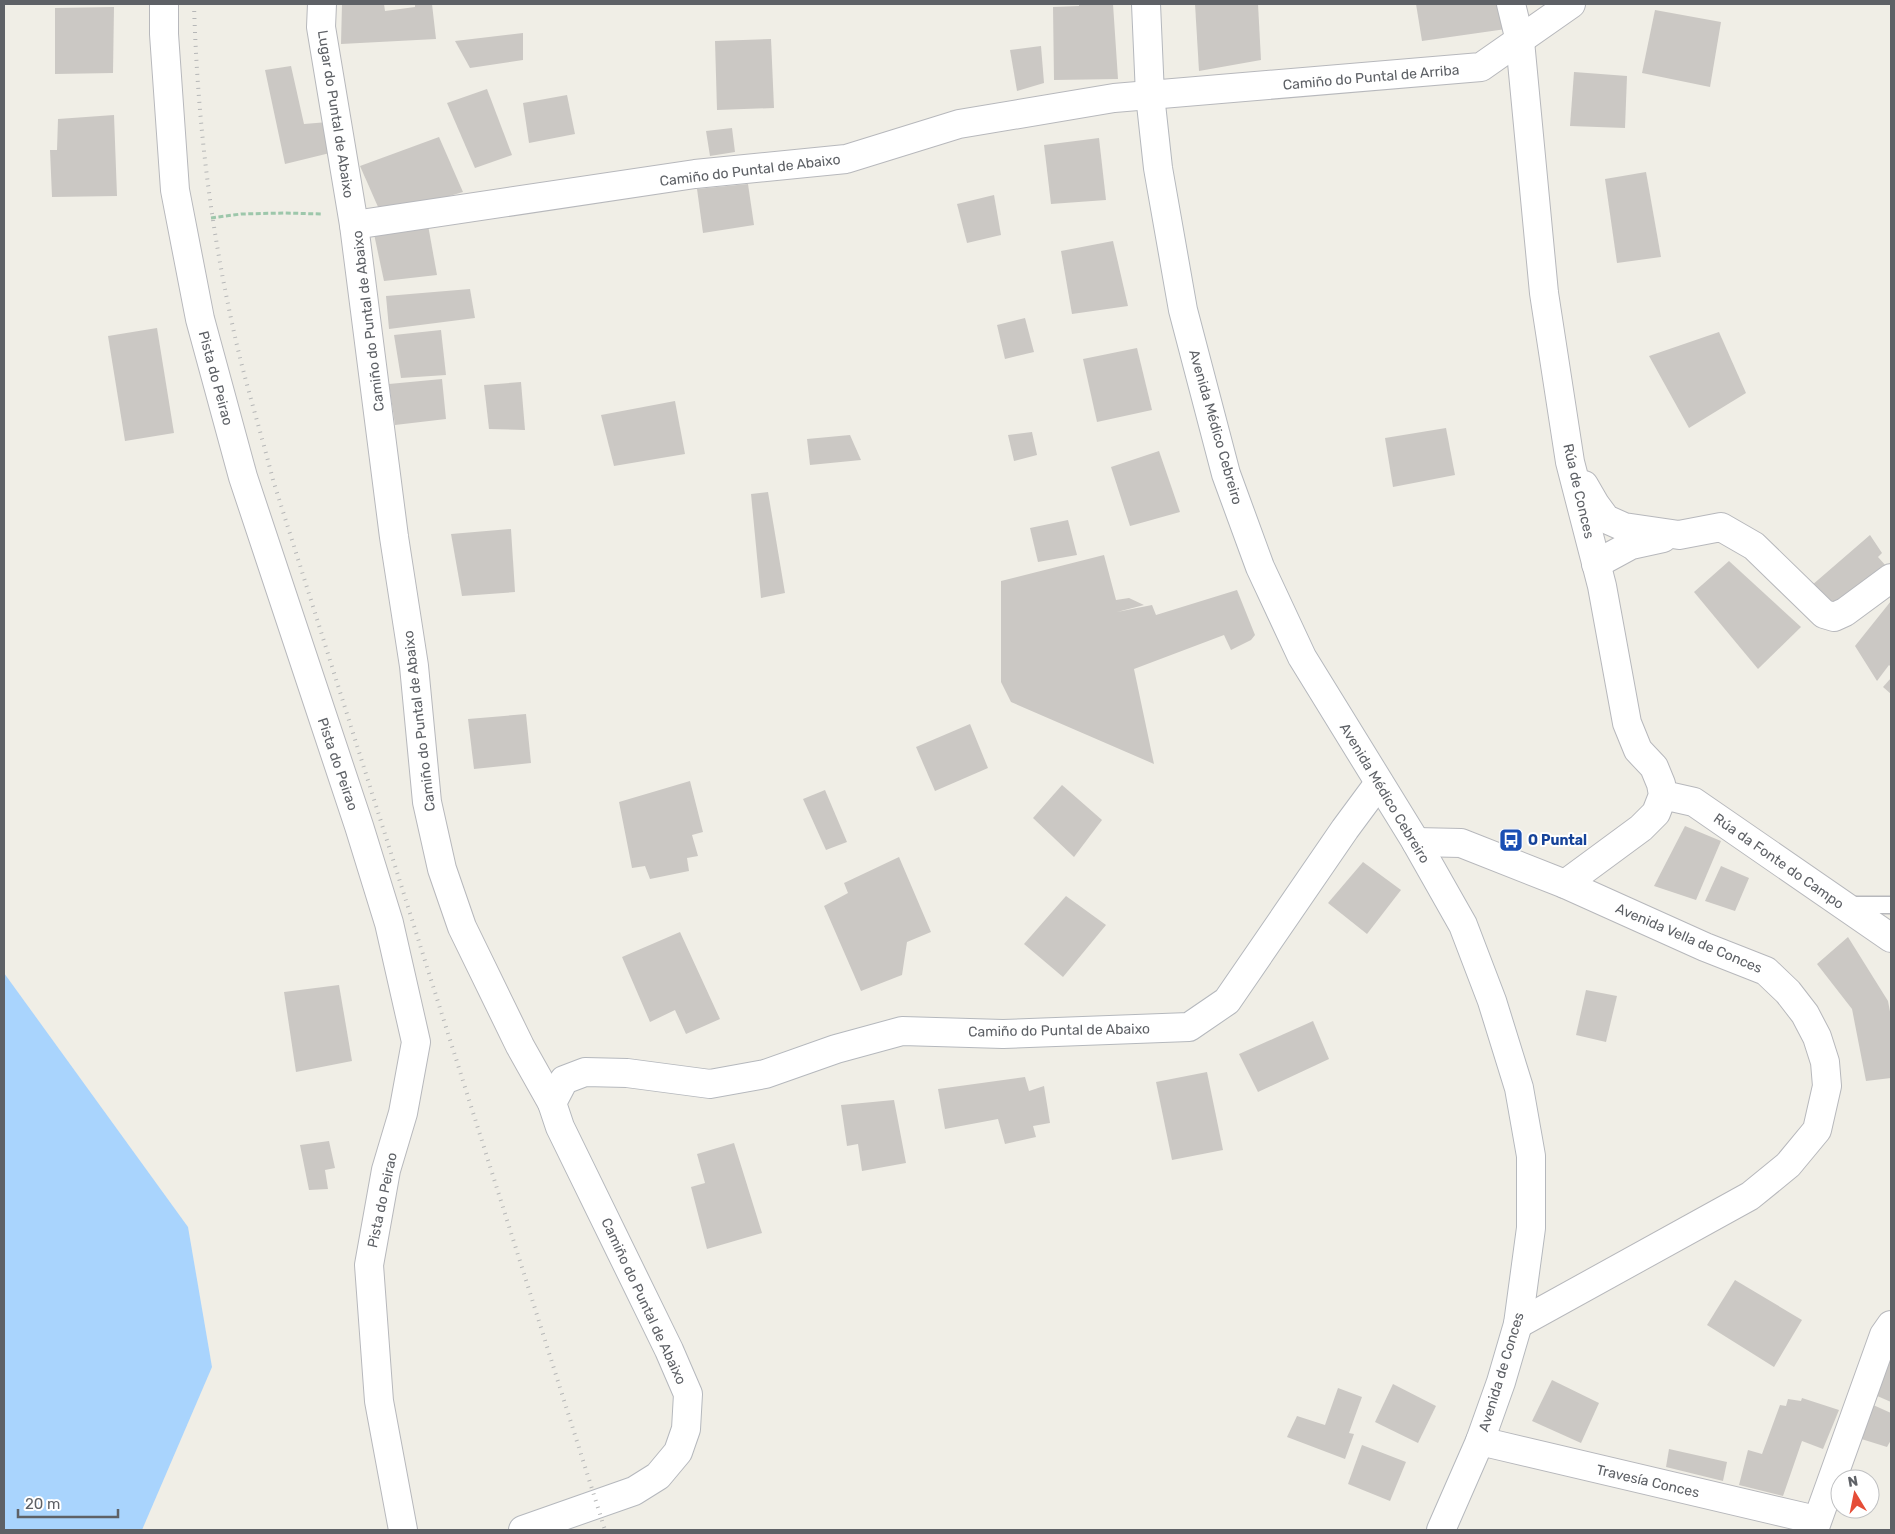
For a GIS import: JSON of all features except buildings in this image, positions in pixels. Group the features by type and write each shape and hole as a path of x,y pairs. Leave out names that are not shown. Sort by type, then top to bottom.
{"street":[{"name":"Pista do Peirao","path":"164,4 164,34 175,190 200,318 243,477 389,923 416,1042 404,1113 386,1170 369,1265 379,1401 403,1530"},
{"name":"Lugar do Puntal de Abaixo","path":"322,4 321,27 354,224"},
{"name":"Avenida Médico Cebreiro","path":"1146,4 1150,95 1158,168 1183,310 1226,474 1260,567 1302,657 1416,842 1463,925 1492,1001 1519,1088"},
{"name":"Rúa de Conces","path":"1511,4 1520,41 1544,292 1570,462 1596,564 1628,723 1638,750 1654,767 1662,784 1663,795"},
{"name":"Camiño do Puntal de Arriba","path":"1150,95 1481,67 1571,4"},
{"name":"Camiño do Puntal de Abaixo","path":"523,1530 634,1491 658,1476 678,1452 686,1429 688,1394 669,1350 560,1127 552,1103 520,1046 462,927 442,869 427,802 414,666 394,537 354,224 695,174 846,158 959,124 1114,98 1150,95"},
{"path":"1570,462 1594,504 1606,518 1624,527 1679,535"},
{"path":"1596,564 1631,545 1721,527 1754,546 1824,614 1834,618 1891,578"},
{"name":"Camiño do Puntal de Abaixo","path":"552,1103 564,1080 585,1072 627,1073 710,1084 765,1074 836,1049 902,1030 1003,1034 1189,1026 1227,1001 1379,783"},
{"path":"1565,884 1641,828 1656,813 1663,795"},
{"name":"Rúa da Fonte do Campo","path":"1663,795 1694,802 1891,938"},
{"name":"Avenida Vella de Conces","path":"1416,842 1461,843 1565,884 1705,947 1766,971 1788,992 1805,1014 1817,1037 1825,1062 1827,1086 1817,1130 1788,1165 1750,1196 1639,1259 1518,1324"},
{"name":"Avenida de Conces","path":"1441,1530 1480,1440 1501,1382 1518,1324 1531,1228 1530,1156 1519,1088"},
{"path":"1815,1525 1889,1331"},
{"name":"Travesía Conces","path":"1480,1440 1815,1525"}],"lane":[{"path":"1843,904 1891,905"}],"path":[{"path":"179,212 213,219 241,214 322,214 354,224"}],"water":[{"path":"4,973 188,1227 212,1367 142,1530 4,1530"}],"railway":[{"path":"194,4 205,164 224,284 246,382 273,480 605,1530"}],"place":[{"name":"O Puntal","path":"1511,840"}]}
